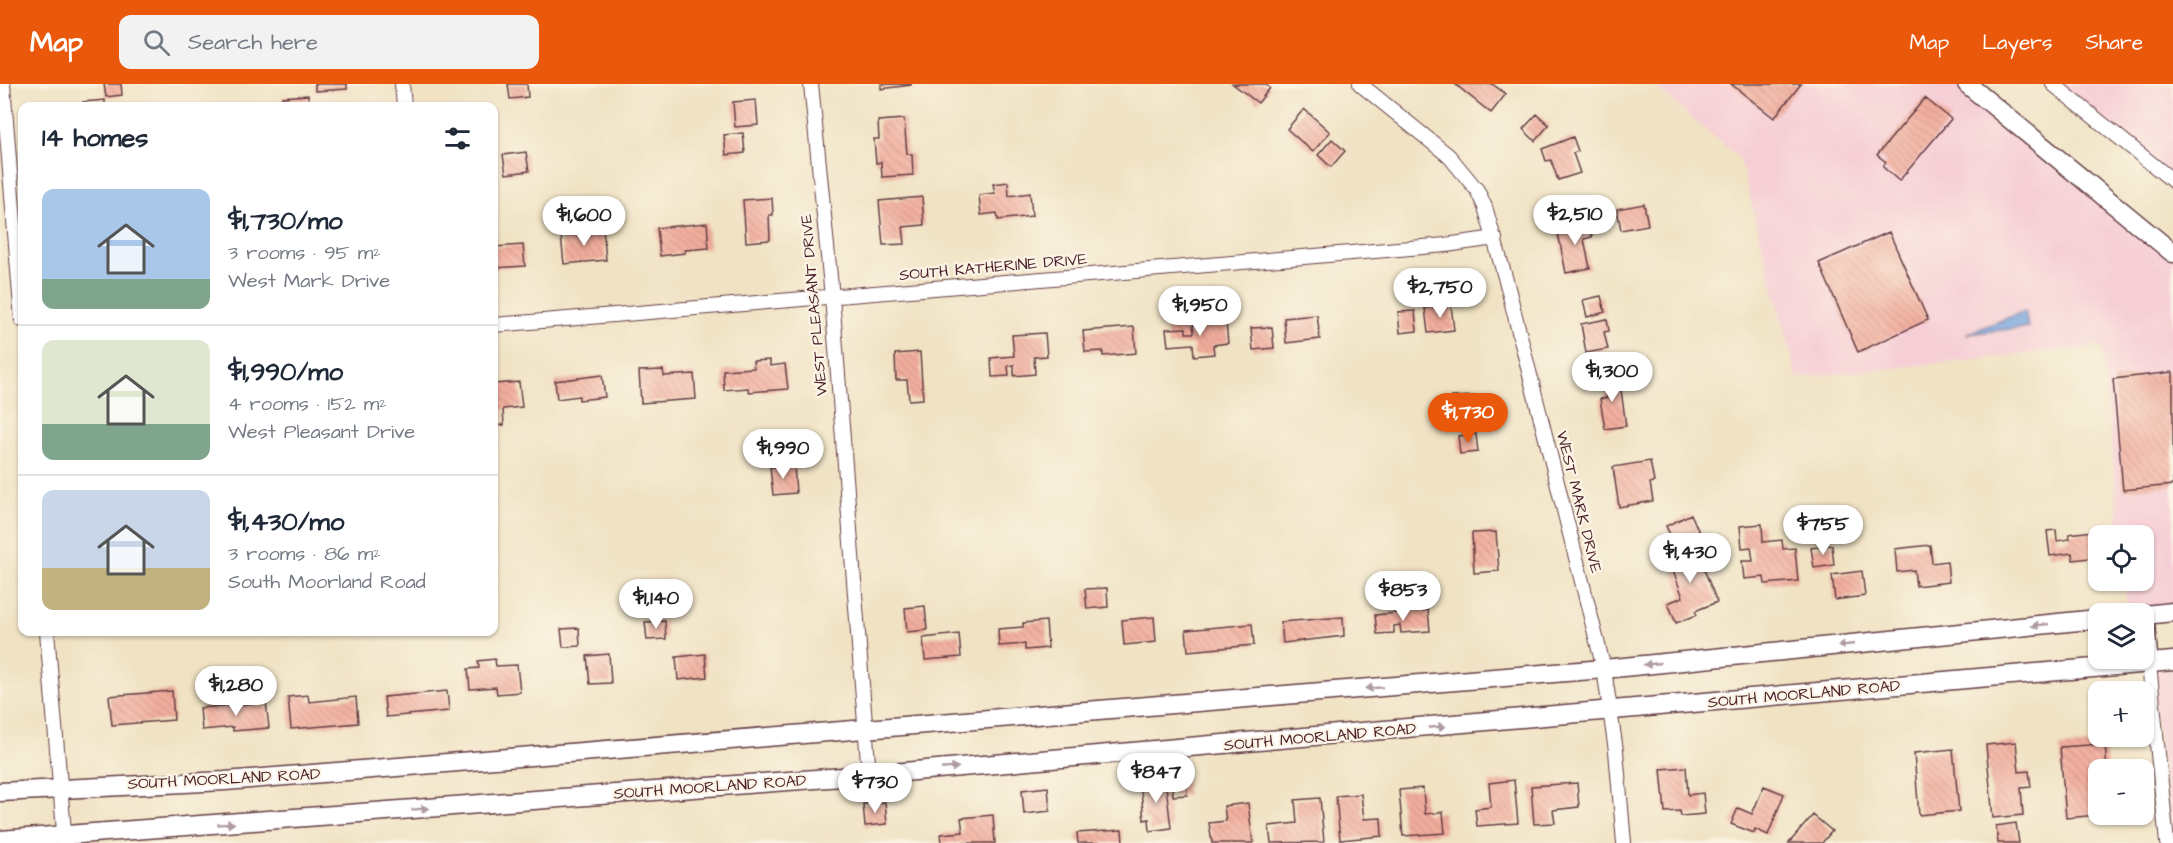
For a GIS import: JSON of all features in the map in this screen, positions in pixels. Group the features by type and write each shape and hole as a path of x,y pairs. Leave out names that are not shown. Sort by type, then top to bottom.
{"main road":[{"path":"1967,84 2173,252"},
{"path":"2154,614 2173,612"},
{"name":"SOUTH MOORLAND ROAD","path":"0,792 225,781 1604,669 2088,620"},
{"name":"SOUTH MOORLAND ROAD","path":"2154,663 2173,661"},
{"name":"SOUTH MOORLAND ROAD","path":"0,840 65,839 869,776 2092,669"}],"street":[{"path":"3,84 18,270"},
{"path":"402,84 404,102"},
{"name":"WEST PLEASANT DRIVE","path":"811,84 832,297 869,776"},
{"name":"WEST MARK DRIVE","path":"1360,84 1449,156 1477,190 1485,207 1495,238 1604,669 1616,750 1624,843"},
{"path":"2053,84 2173,180"},
{"name":"SOUTH KATHERINE DRIVE","path":"498,326 1446,245 1495,238"},
{"path":"47,636 65,839"},
{"path":"2150,669 2167,843"}],"shaded area":[{"path":"1652,84 1967,84 2173,252 2173,612 2154,612 2154,603 2126,603 2125,591 2154,591 2154,525 2119,525 2102,346 1797,378 1740,159"},
{"path":"2053,84 2173,84 2173,181"},
{"path":"2173,661 2173,843 2154,701 2154,681 2151,681 2150,669 2154,669 2154,663"}],"water":[{"path":"2025,311 2028,327 1966,334"}],"building":[{"path":"104,84 121,84 122,95 106,97"},
{"path":"315,84 347,84 347,89 315,91"},
{"path":"508,84 527,84 528,97 510,99"},
{"path":"881,84 911,84 911,85 881,89"},
{"path":"1233,84 1265,84 1270,88 1258,103"},
{"path":"1455,84 1492,84 1506,94 1491,113"},
{"path":"1731,84 1801,84 1774,118"},
{"path":"308,95 309,102 283,102 282,97"},
{"path":"1925,98 1951,119 1899,181 1883,167 1886,162 1877,155"},
{"path":"756,100 758,125 735,127 733,102"},
{"path":"1304,109 1330,132 1313,152 1287,129"},
{"path":"1537,114 1549,125 1535,141 1523,129"},
{"path":"904,119 907,154 912,154 913,175 882,177 881,162 876,163 874,139 879,139 878,121"},
{"path":"743,133 745,153 726,155 724,135"},
{"path":"1573,137 1578,151 1573,153 1580,173 1558,180 1551,160 1546,161 1542,149"},
{"path":"1332,139 1345,151 1331,167 1318,155"},
{"path":"526,152 529,171 506,174 503,155"},
{"path":"1008,182 1009,196 1030,193 1032,216 998,220 997,213 981,215 979,195 995,193 993,184"},
{"path":"922,197 924,225 903,227 905,244 883,245 879,201"},
{"path":"772,198 773,215 769,215 770,240 746,242 743,200"},
{"path":"1644,204 1648,225 1621,230 1617,209"},
{"path":"1588,222 1592,237 1584,239 1590,268 1566,273 1557,228"},
{"path":"707,223 709,248 685,250 685,253 660,256 657,228"},
{"path":"603,228 606,260 564,264 561,236 581,234 581,230"},
{"path":"1889,232 1928,320 1858,352 1819,263"},
{"path":"523,245 525,266 498,268 498,247"},
{"path":"1601,296 1605,312 1587,317 1583,300"},
{"path":"1451,305 1454,330 1428,333 1425,308"},
{"path":"1415,311 1417,331 1400,333 1398,312"},
{"path":"1317,315 1320,339 1286,343 1284,318"},
{"path":"1607,319 1609,331 1604,332 1608,349 1586,353 1581,324"},
{"path":"1226,322 1228,343 1213,345 1214,354 1194,356 1193,344 1168,346 1166,329 1186,328 1186,333 1194,333 1193,325"},
{"path":"1134,327 1136,353 1103,356 1103,351 1085,352 1083,331"},
{"path":"1272,327 1274,348 1253,350 1251,328"},
{"path":"1045,333 1047,356 1034,357 1035,374 1014,376 1014,365 1008,366 1009,376 992,377 991,358 1014,356 1012,335"},
{"path":"920,352 923,399 909,400 907,380 896,380 895,354"},
{"path":"770,360 770,366 785,364 788,389 749,392 748,388 724,390 723,370 754,368 753,361"},
{"path":"663,370 664,376 694,374 696,399 641,403 639,371"},
{"path":"2173,372 2173,485 2123,490 2113,379"},
{"path":"602,375 605,397 579,400 579,396 557,399 555,381"},
{"path":"1619,375 1626,426 1605,429 1600,399 1607,398 1606,390 1601,391 1599,378"},
{"path":"519,382 522,407 503,409 504,425 498,426 498,384"},
{"path":"1473,396 1476,427 1451,429 1452,397"},
{"path":"1476,434 1478,452 1460,454 1458,436"},
{"path":"1650,461 1654,482 1650,483 1653,501 1619,507 1613,467"},
{"path":"794,465 796,493 773,495 770,467"},
{"path":"1691,514 1699,532 1674,543 1666,526"},
{"path":"1762,524 1763,542 1782,540 1783,549 1795,548 1798,581 1765,584 1764,577 1744,579 1742,561 1753,561 1751,547 1742,548 1740,526"},
{"path":"2056,530 2057,541 2070,539 2069,534 2088,532 2088,558 2073,560 2072,553 2050,556 2047,531"},
{"path":"1496,532 1499,571 1474,573 1472,533"},
{"path":"1694,544 1717,602 1695,611 1697,615 1676,623 1668,603 1683,597 1667,555"},
{"path":"1832,545 1834,565 1814,568 1811,548"},
{"path":"1930,545 1932,563 1947,561 1949,582 1916,586 1914,570 1897,572 1895,549"},
{"path":"1862,571 1865,596 1835,600 1832,575"},
{"path":"1107,588 1108,607 1087,609 1085,589"},
{"path":"925,606 927,630 907,632 905,608"},
{"path":"1428,610 1430,631 1401,633 1400,625 1394,626 1394,633 1377,634 1375,615"},
{"path":"1154,617 1156,642 1124,645 1122,620"},
{"path":"1343,617 1344,636 1283,643 1281,622"},
{"path":"665,621 666,639 647,640 645,622"},
{"path":"1046,621 1048,648 1025,650 1025,644 999,646 998,629 1023,627 1023,623"},
{"path":"1252,624 1254,645 1188,651 1186,630"},
{"path":"579,628 580,646 563,647 561,629"},
{"path":"959,634 961,657 925,660 923,638"},
{"path":"609,654 611,683 590,684 587,656"},
{"path":"705,654 707,677 678,680 676,657"},
{"path":"495,659 496,666 517,665 520,692 497,694 496,687 470,689 468,669 479,668 478,661"},
{"path":"172,691 174,720 112,725 109,696"},
{"path":"447,691 449,711 386,717 384,697"},
{"path":"308,695 309,702 356,697 358,723 291,729 288,697"},
{"path":"266,702 269,728 233,731 233,727 202,730 200,708"},
{"path":"2016,742 2019,772 2029,771 2031,787 2021,788 2023,815 1993,818 1986,745"},
{"path":"2088,745 2088,747 2105,747 2106,759 2088,759 2088,816 2066,818 2060,747"},
{"path":"1953,749 1959,811 1919,815 1914,753"},
{"path":"1686,767 1688,795 1703,793 1705,814 1681,816 1680,811 1665,812 1661,769"},
{"path":"1186,777 1187,795 1173,796 1172,778"},
{"path":"1165,778 1171,828 1150,831 1149,819 1144,820 1140,781"},
{"path":"1514,780 1518,823 1477,826 1475,809 1491,807 1489,783"},
{"path":"1577,783 1579,807 1553,810 1555,823 1534,824 1531,786"},
{"path":"1764,786 1784,794 1768,835 1755,829 1754,833 1731,824 1738,808 1752,814"},
{"path":"1048,787 1050,811 1024,814 1022,790"},
{"path":"1423,788 1425,814 1443,812 1445,833 1403,836 1399,790"},
{"path":"1361,794 1364,819 1381,818 1382,836 1340,840 1336,796"},
{"path":"1320,798 1324,842 1271,843 1269,826 1297,823 1295,800"},
{"path":"885,802 887,824 865,826 863,804"},
{"path":"1248,803 1253,843 1212,843 1209,823 1226,821 1224,806"},
{"path":"993,815 995,843 942,843 941,834 963,832 961,818"},
{"path":"1813,815 1832,831 1822,843 1789,843"},
{"path":"2016,823 2019,843 1998,843 1996,826"},
{"path":"1122,830 1123,843 1078,843 1077,833"}]}
